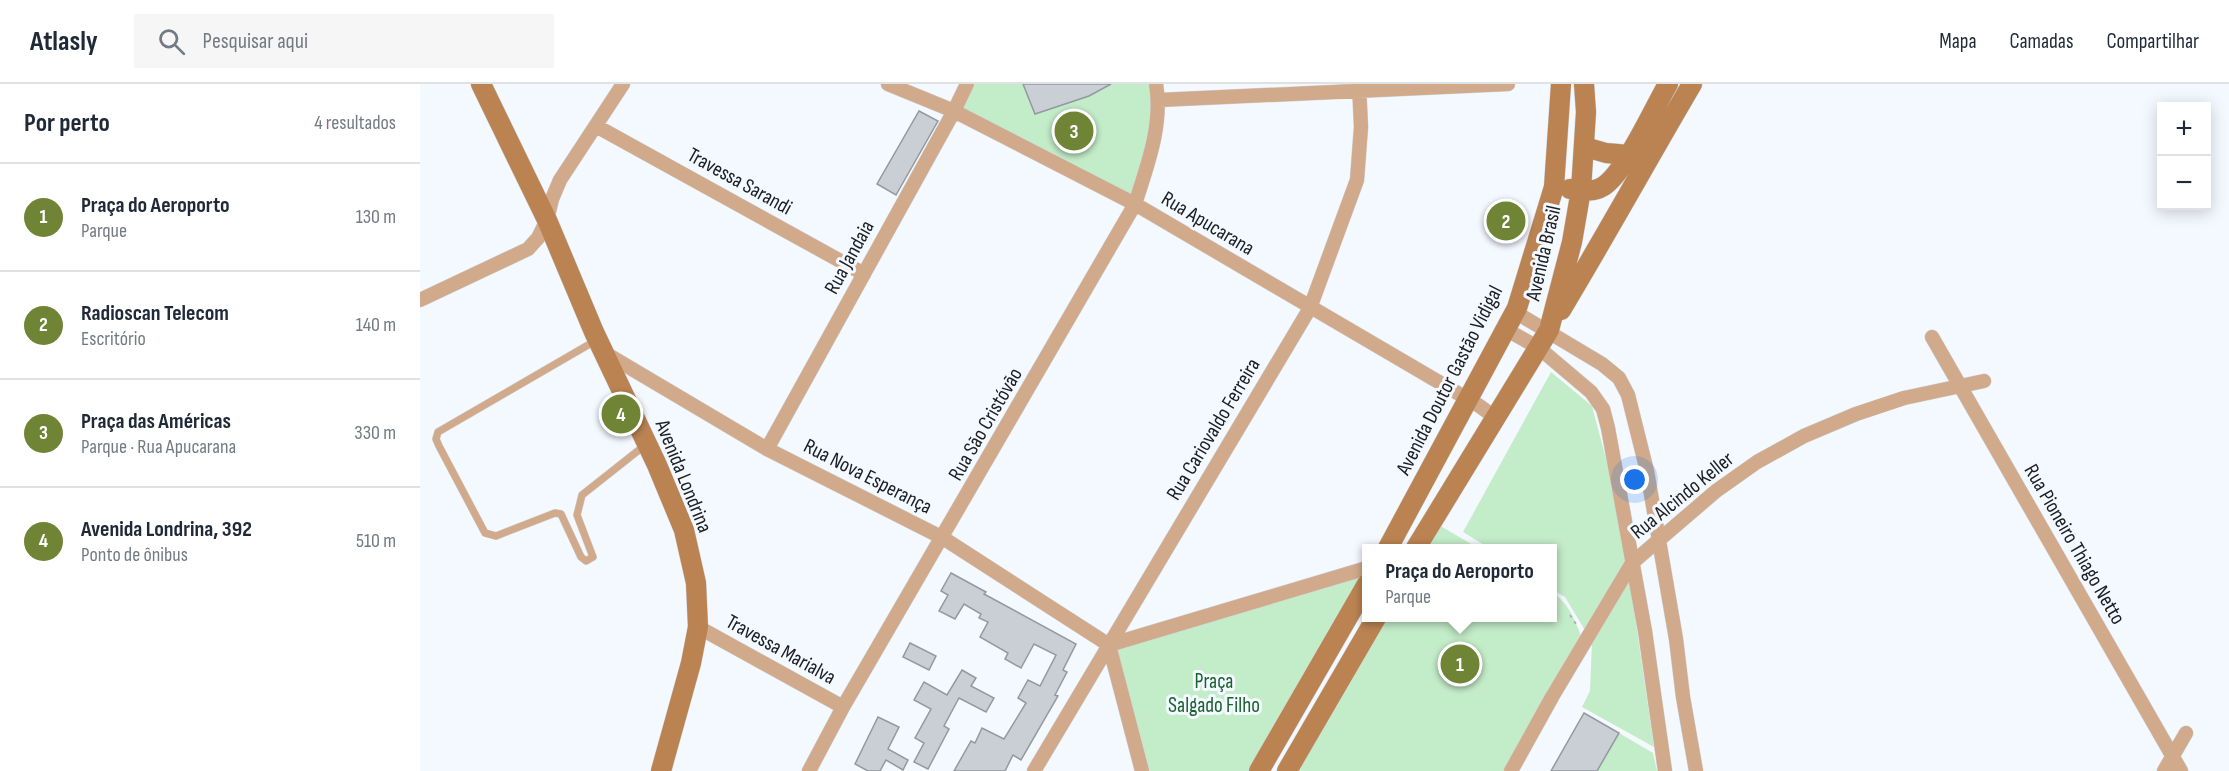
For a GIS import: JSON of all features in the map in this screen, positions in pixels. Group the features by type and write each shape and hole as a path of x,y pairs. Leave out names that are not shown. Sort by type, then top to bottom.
{"main road":[{"name":"Avenida Londrina","path":"481,84 547,220 600,346 647,444 684,530 696,583 698,627 691,663 661,771"},
{"name":"Avenida Brasil","path":"1554,187 1561,84"},
{"name":"Avenida Brasil","path":"1496,418 1549,330 1572,242 1581,190 1586,112 1584,84"},
{"path":"1554,187 1595,190 1604,186 1618,172 1629,155 1668,84"},
{"path":"1549,330 1615,221 1625,199 1692,84"},
{"path":"1585,147 1606,153 1629,155"},
{"path":"1604,186 1625,199"},
{"name":"Avenida Doutor Gastão Vidigal","path":"1391,544 1511,321 1554,187"},
{"path":"1419,544 1496,418"},
{"path":"1259,771 1362,593"},
{"path":"1287,771 1374,622"}],"street":[{"path":"420,300 528,249 538,238 547,220 560,180 623,84"},
{"name":"Rua Apucarana","path":"888,84 954,111 1135,204 1496,418"},
{"name":"Rua Jandaia","path":"767,449 967,84"},
{"name":"Rua São Cristóvão","path":"809,771 843,707 1135,204 1152,152 1159,100 1156,84"},
{"path":"1159,100 1360,87 1508,84"},
{"name":"Rua Cariovaldo Ferreira","path":"1035,771 1310,308 1357,180 1361,127 1360,87"},
{"name":"Travessa Sarandi","path":"596,126 864,274"},
{"path":"1511,321 1549,330 1602,364 1619,378 1628,394 1647,471 1696,771"},
{"path":"1511,321 1591,392 1603,409 1632,563 1665,771"},
{"name":"Rua Pioneiro Thiago Netto","path":"1932,337 2181,771"},
{"name":"Rua Nova Esperança","path":"600,346 767,449 943,538 1109,645"},
{"name":"Rua Alcindo Keller","path":"1511,771 1632,563 1724,485 1757,462 1804,436 1856,414 1904,398 1984,381"},
{"path":"1142,771 1109,645 1362,569"},
{"name":"Travessa Marialva","path":"698,627 843,707"},
{"path":"2164,771 2186,733"}],"lane":[{"path":"600,346 438,432 436,439 439,446 485,533 496,536 555,513 561,514 581,557 586,561 593,557 578,515 582,495 647,444"}],"green space":[{"path":"967,84 1156,84 1159,100 1136,203 954,111"},
{"path":"1551,372 1592,406 1610,474 1632,596 1654,747 1582,707 1590,691 1592,642 1565,597 1557,592 1557,544 1482,544 1463,532"},
{"path":"1432,521 1471,544 1418,544"},
{"name":"Praça Salgado Filho","path":"1362,569 1362,577 1260,771 1142,771 1109,645"},
{"path":"1557,596 1569,609 1584,643 1511,771 1287,771 1374,622 1557,622"},
{"path":"1619,733 1653,753 1657,771 1595,771"}],"building":[{"path":"1023,84 1111,84 1089,96 1035,114"},
{"path":"919,111 938,121 896,195 877,184"},
{"path":"951,573 986,592 984,594 1076,644 1063,670 1067,672 1055,695 1058,696 1021,760 1013,755 1005,771 954,771 971,741 975,743 982,728 1004,739 1026,703 1018,698 1028,680 1040,686 1056,655 1034,644 1021,668 1005,659 1008,653 980,637 988,622 979,618 981,614 964,604 955,619 939,611 948,595 941,591"},
{"path":"910,643 936,656 929,670 903,657"},
{"path":"962,670 976,678 971,686 994,698 986,712 959,698 944,726 949,729 928,769 914,762 924,743 915,738 931,709 914,700 924,682 947,695"},
{"path":"1584,713 1619,733 1597,771 1551,771"},
{"path":"878,717 899,727 888,749 908,760 903,770 886,760 880,771 868,771 855,764"}],"place":[{"name":"Praça das Américas","path":"1074,131"},
{"name":"Radioscan Telecom","path":"1506,221"},
{"name":"Avenida Londrina, 392","path":"621,414"},
{"name":"Praça do Aeroporto","path":"1460,664"}]}
